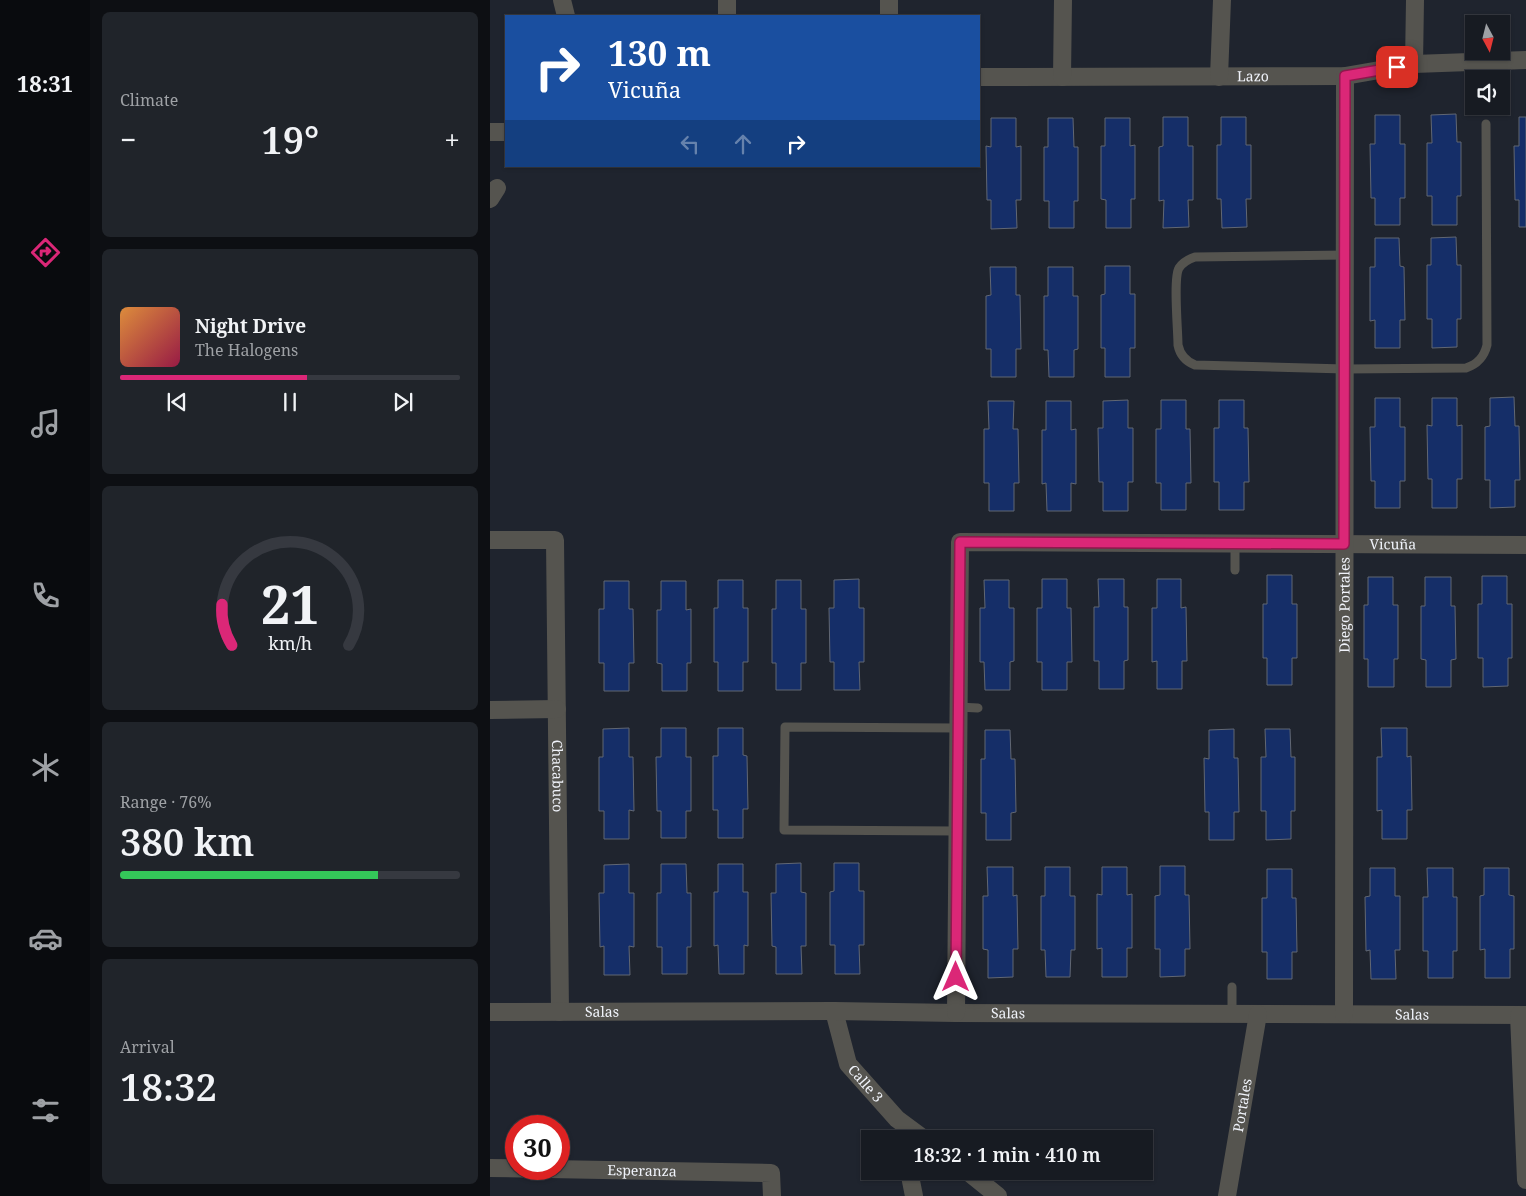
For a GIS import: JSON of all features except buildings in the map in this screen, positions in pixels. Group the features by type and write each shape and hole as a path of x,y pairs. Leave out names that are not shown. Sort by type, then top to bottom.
{"street":[{"path":"562,0 566,15"},
{"path":"726,15 727,0"},
{"path":"888,15 889,0"},
{"path":"1062,77 1063,0"},
{"path":"1219,77 1222,0"},
{"path":"1414,64 1415,0"},
{"name":"Lazo","path":"980,77 1345,76 1414,64 1526,60"},
{"name":"Diego Portales","path":"1344,1014 1345,76"},
{"path":"490,132 505,132"},
{"name":"Chacabuco","path":"490,540 555,540 560,1012"},
{"name":"Vicuña","path":"958,707 960,542 1526,545"},
{"path":"956,1013 958,707"},
{"path":"490,710 557,709"},
{"name":"Salas","path":"490,1012 834,1011 1522,1015"},
{"name":"Calle 3","path":"834,1011 848,1064 897,1119 912,1130"},
{"name":"Portales","path":"1226,1196 1258,1014"},
{"path":"1522,1015 1526,1179"},
{"path":"897,1119 899,1130"},
{"name":"Esperanza","path":"490,1168 771,1173 772,1196"},
{"path":"911,1180 914,1196"},
{"path":"978,1180 998,1196"}],"lane":[{"path":"1345,255 1195,257 1184,263 1176,274 1178,345 1183,358 1194,365 1345,368 1466,368 1478,363 1487,345 1486,124"},
{"path":"1235,543 1235,570"},
{"path":"958,707 978,708"},
{"path":"957,831 784,830 785,727 958,728"},
{"path":"1232,988 1232,1014"}],"route":[{"path":"956,977 960,542 1344,544 1345,76 1397,67"}]}
